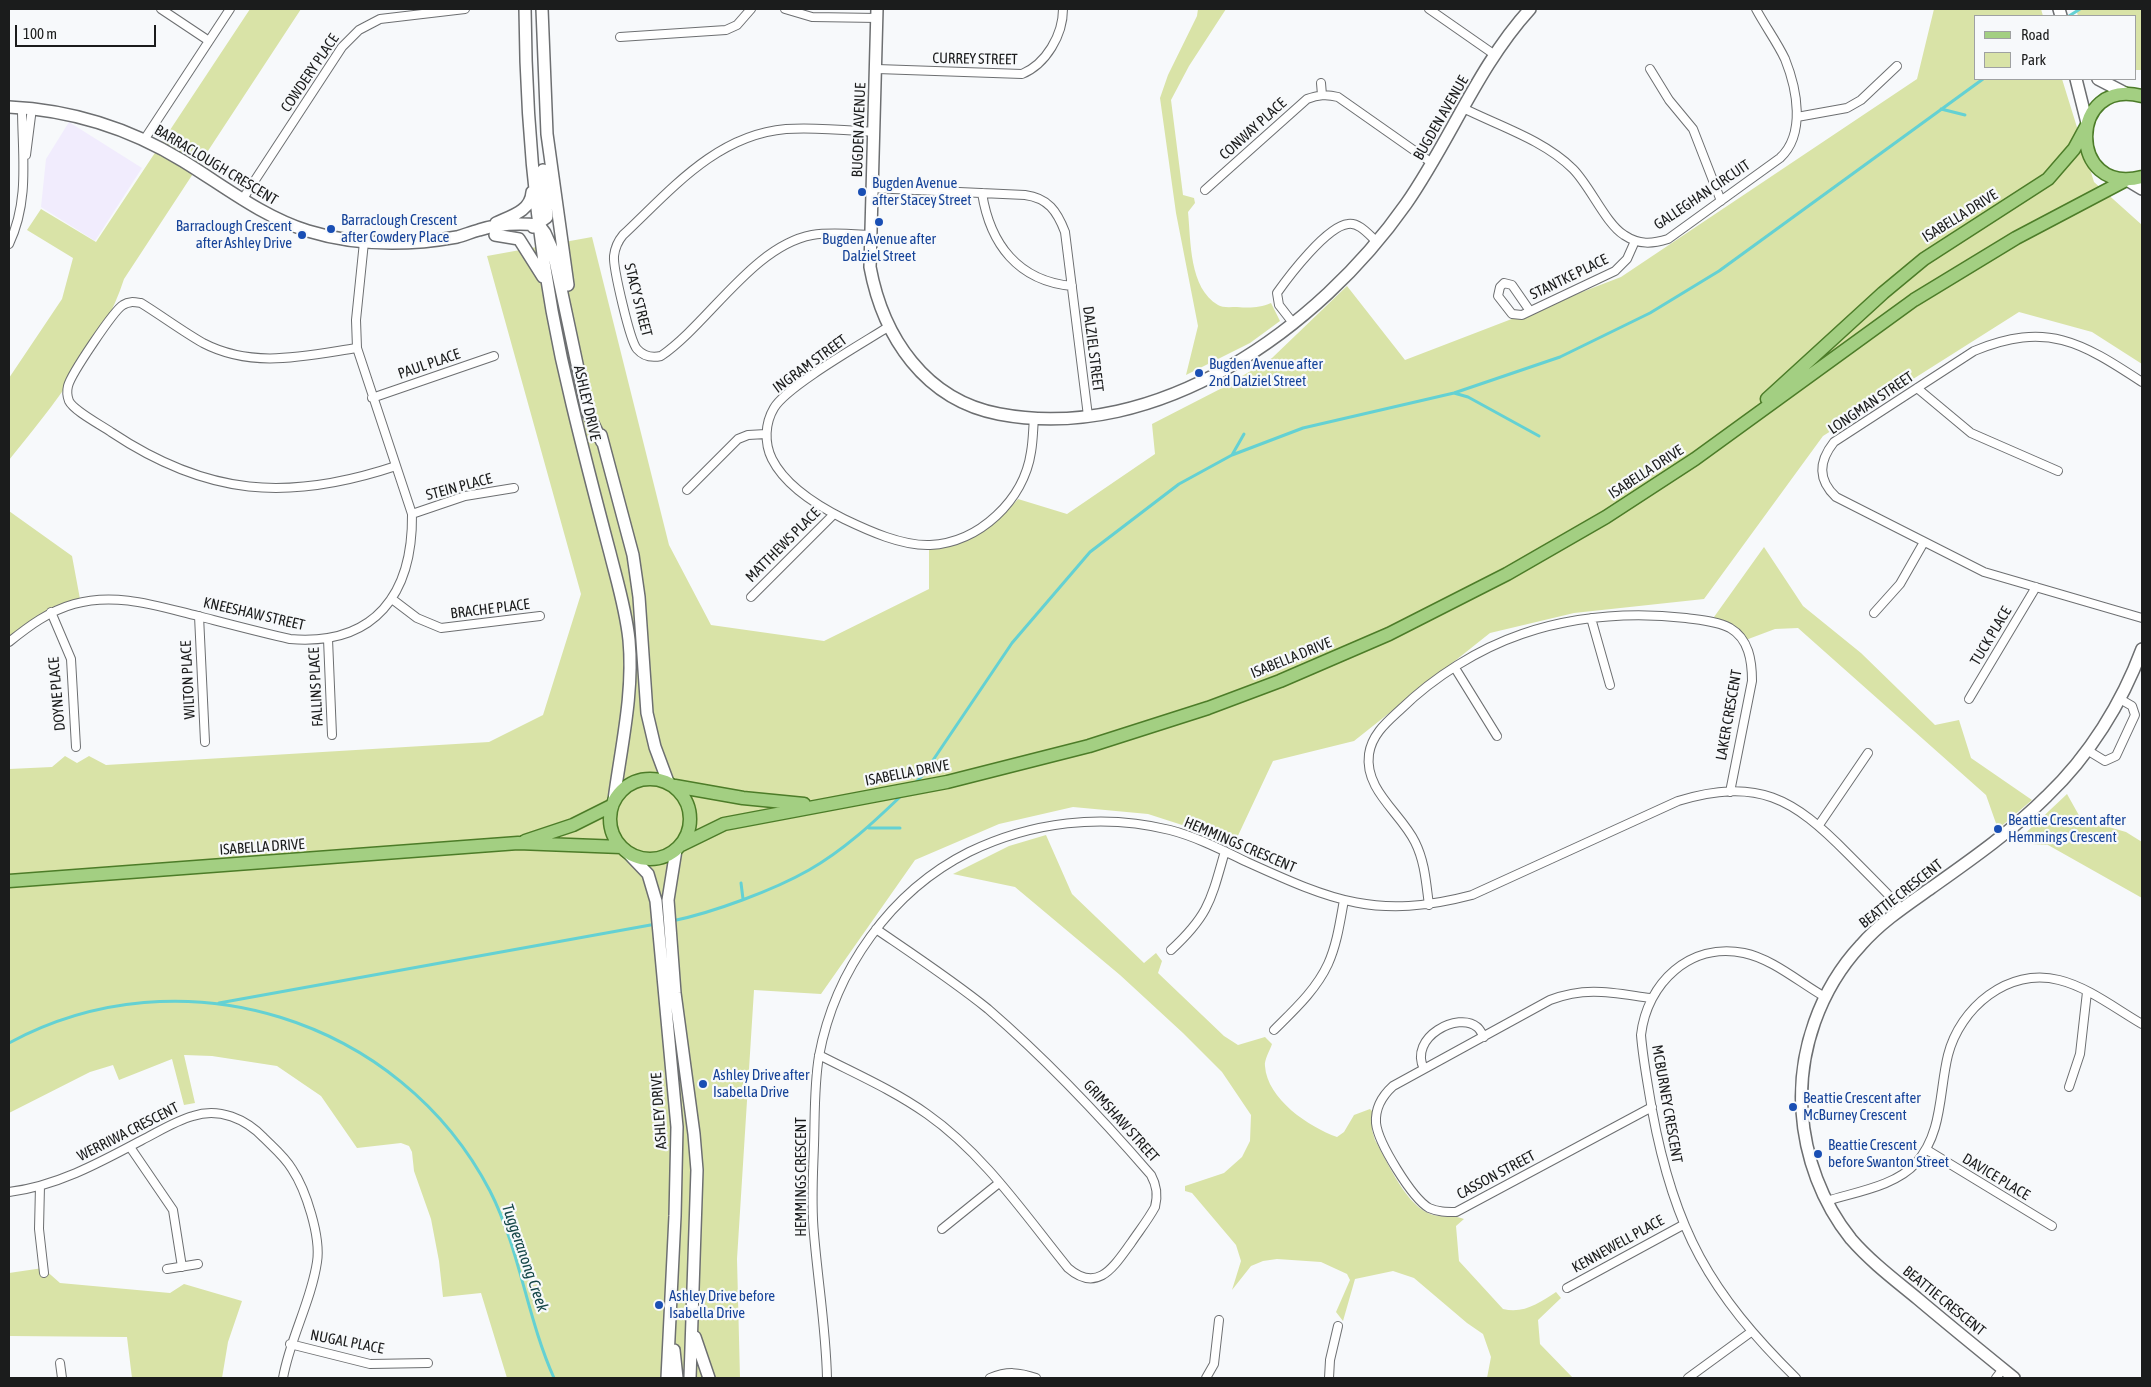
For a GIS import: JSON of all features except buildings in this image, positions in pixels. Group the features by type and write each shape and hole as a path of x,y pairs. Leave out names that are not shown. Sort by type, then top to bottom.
{"main road":[{"path":"2126,93 2142,86"},
{"name":"ISABELLA DRIVE","path":"1732,431 1856,317 1924,259 1965,230 2037,187 2074,150 2099,105 2112,96 2126,93"},
{"path":"2126,93 2142,96"},
{"path":"2087,124 2087,148 2093,162 2112,176 2127,180"},
{"name":"ISABELLA DRIVE","path":"678,847 724,824 816,805 861,799 947,782 1042,760 1134,733 1208,708 1344,654 1449,605 1558,546 1666,479 1914,300 2032,229 2127,180 2142,177"},
{"path":"653,778 671,784 684,796 690,813 689,831 678,847 654,859 636,856 624,850 610,828 613,803 622,790 636,780 653,778"},
{"name":"ISABELLA DRIVE","path":"671,784 743,798 816,805"},
{"name":"ISABELLA DRIVE","path":"518,844 573,825 613,803"},
{"name":"ISABELLA DRIVE","path":"9,881 518,844 624,850"}],"street":[{"path":"161,9 209,41"},
{"path":"144,140 230,9"},
{"name":"COWDERY PLACE","path":"242,200 342,47 359,30 380,19 465,9"},
{"name":"ASHLEY DRIVE","path":"525,9 526,75 532,173 547,283 571,404 623,604 629,639 630,690 613,803"},
{"name":"ASHLEY DRIVE","path":"542,9 547,134 566,275 602,442 633,555 639,597 647,714 655,747 671,784"},
{"path":"620,37 726,30 737,26 751,9"},
{"path":"785,9 812,17 878,13"},
{"name":"CURREY STREET","path":"877,69 1022,74 1034,69 1044,60 1052,48 1063,9"},
{"path":"1429,9 1495,55"},
{"name":"BUGDEN AVENUE","path":"878,13 869,234 870,267 874,292 888,327 907,358 942,388 960,400 992,412 1034,418 1088,416 1122,410 1156,400 1221,371 1293,323 1337,285 1377,242 1406,204 1495,55 1530,9"},
{"path":"1757,12 1766,9"},
{"name":"GALLEGHAN CIRCUIT","path":"1635,241 1655,243 1668,239 1788,150 1795,135 1797,117 1786,63 1757,12"},
{"path":"542,26 537,76 547,217 539,225 553,251 587,410 602,442"},
{"path":"1797,117 1847,108 1861,100 1897,66"},
{"path":"1650,69 1669,100 1692,129 1721,201"},
{"path":"2076,80 2087,124"},
{"path":"2100,80 2126,93"},
{"path":"1321,83 1322,95 1342,100 1432,163"},
{"name":"CONWAY PLACE","path":"1205,190 1306,99 1322,95"},
{"name":"BARRACLOUGH CRESCENT","path":"9,107 27,108 86,118 144,140 184,162 242,200 278,220 340,240 407,243 467,235 479,230 521,224 539,225"},
{"path":"9,244 21,205 27,108"},
{"path":"1463,108 1559,157 1586,185 1618,230 1635,241"},
{"name":"STACY STREET","path":"869,234 829,233 810,236 792,242 759,263 661,356 650,358 643,354 632,341 614,266 616,247 624,235 694,168 723,149 761,134 786,129 874,132"},
{"path":"479,230 522,211 532,200 532,173"},
{"path":"2127,180 2142,189"},
{"name":"DALZIEL STREET","path":"872,188 1037,196 1052,207 1060,218 1065,232 1088,416"},
{"path":"982,193 992,230 1012,260 1040,280 1072,286"},
{"path":"1293,323 1279,304 1277,293 1287,278 1317,245 1339,227 1348,224 1360,228 1377,242"},
{"name":"BARRACLOUGH CRESCENT","path":"467,235 480,237 495,235 522,231 539,225"},
{"path":"495,235 519,239 547,283"},
{"name":"STANTKE PLACE","path":"1530,311 1512,285 1504,283 1500,287 1498,296 1512,314 1517,316 1530,311 1615,271 1627,259 1635,241"},
{"name":"KNEESHAW STREET","path":"9,642 51,612 99,599 124,599 290,639 328,639 354,631 371,620 392,599 408,565 412,543 412,514 357,348 356,320 364,242"},
{"path":"357,348 292,358 270,360 247,358 224,352 203,342 141,303 129,302 116,311 70,379 67,394 72,405 126,442 157,459 190,473 223,482 274,489 308,488 358,478 396,466"},
{"name":"INGRAM STREET","path":"766,434 769,420 781,398 888,327"},
{"name":"LONGMAN STREET","path":"2142,382 2083,346 2062,339 2039,336 2017,337 1981,348 1834,442 1823,457 1822,471 1828,489 1836,496 1984,572 2142,618"},
{"name":"PAUL PLACE","path":"372,398 494,356"},
{"path":"1917,388 1972,433 2058,471"},
{"path":"687,490 738,439 748,434 766,434 769,453 778,469 802,491 834,514 888,537 920,545 958,540 976,532 993,519 1020,485 1031,453 1034,418"},
{"name":"STEIN PLACE","path":"412,514 465,496 514,488"},
{"name":"MATTHEWS PLACE","path":"751,597 834,514"},
{"path":"1874,613 1900,584 1924,542"},
{"name":"TUCK PLACE","path":"1969,699 2036,587"},
{"name":"BRACHE PLACE","path":"392,599 417,618 441,628 540,616"},
{"name":"DOYNE PLACE","path":"51,612 70,659 76,747"},
{"name":"LAKER CRESCENT","path":"1429,904 1421,857 1406,828 1372,781 1369,755 1372,743 1382,728 1409,701 1455,668 1487,649 1521,634 1556,624 1591,618 1635,615 1696,619 1730,628 1740,637 1749,653 1752,681 1730,792"},
{"name":"WILTON PLACE","path":"199,616 205,742"},
{"path":"1591,618 1610,685"},
{"name":"FALLINS PLACE","path":"328,639 332,735"},
{"name":"BEATTIE CRESCENT","path":"2014,1378 2000,1374 1873,1262 1843,1227 1826,1201 1808,1151 1802,1099 1807,1047 1825,998 1841,970 1860,945 1902,909 1989,847 2041,803 2087,750 2120,698 2142,649"},
{"path":"1455,668 1497,736"},
{"path":"2087,750 2105,761 2116,756 2135,715 2132,706 2120,698"},
{"path":"1820,825 1868,753"},
{"name":"HEMMINGS CRESCENT","path":"827,1378 812,1201 815,1096 819,1055 841,988 857,957 876,928 897,904 928,878 984,845 998,839 1053,825 1086,821 1119,822 1168,830 1224,851 1297,885 1344,900 1383,907 1429,904 1472,895 1499,884 1678,801 1709,793 1754,793 1777,799 1799,810 1820,825 1902,909"},
{"name":"ASHLEY DRIVE","path":"667,1378 676,1216 677,1127 662,900 678,847"},
{"name":"ASHLEY DRIVE","path":"624,850 648,874 662,900"},
{"path":"1171,950 1193,930 1206,910 1224,851"},
{"path":"1274,1030 1306,996 1327,966 1336,939 1344,900"},
{"name":"GRIMSHAW STREET","path":"819,1055 896,1094 928,1114 971,1151 1068,1268 1081,1278 1090,1279 1105,1274 1113,1267 1150,1215 1157,1198 1155,1183 1151,1175 1095,1111 1053,1068 986,1008 876,928"},
{"name":"MCBURNEY CRESCENT","path":"1796,1378 1751,1332 1713,1282 1683,1225 1665,1172 1652,1107 1641,1035 1643,1020 1650,998 1669,975 1684,964 1701,956 1727,951 1745,954 1762,960 1825,998"},
{"name":"ASHLEY DRIVE","path":"666,955 694,1134 696,1170 690,1378"},
{"path":"1826,1201 1903,1174 1916,1164 1926,1150 1936,1126 1950,1050 1961,1026 1980,1002 2004,986 2031,978 2058,980 2087,992 2142,1024"},
{"name":"CASSON STREET","path":"1650,998 1586,990 1568,993 1550,1000 1393,1086 1385,1094 1379,1105 1376,1124 1379,1136 1411,1191 1425,1205 1443,1212 1456,1212 1652,1107"},
{"path":"2069,1087 2080,1054 2087,992"},
{"path":"1424,1069 1420,1057 1422,1046 1442,1028 1454,1023 1468,1022 1477,1027 1484,1036"},
{"name":"WERRIWA CRESCENT","path":"9,1192 40,1186 82,1171 193,1115 218,1113 234,1117 249,1124 286,1161 302,1186 317,1244 317,1261 314,1277 290,1344 283,1378"},
{"path":"130,1147 172,1210 182,1267"},
{"name":"DAVICE PLACE","path":"1926,1150 2052,1226"},
{"path":"942,1229 999,1183"},
{"path":"40,1186 39,1230 44,1273"},
{"name":"KENNEWELL PLACE","path":"1567,1288 1683,1225"},
{"path":"167,1269 198,1264"},
{"path":"670,1312 677,1378"},
{"path":"1206,1378 1214,1364 1219,1320"},
{"path":"1329,1378 1330,1360 1338,1326"},
{"path":"692,1328 709,1378"},
{"path":"1688,1378 1751,1332"},
{"name":"NUGAL PLACE","path":"290,1344 370,1364 428,1363"},
{"path":"60,1363 62,1378"},
{"path":"990,1378 1004,1373 1017,1372 1036,1378"}],"shaded area":[{"path":"69,122 142,168 95,241 41,207 46,159"}],"green space":[{"path":"250,9 301,9 124,279 115,303 90,351 59,397 9,460 9,378 62,299 73,258 27,230 41,209 96,242"},
{"path":"1198,9 1226,9 1189,66 1171,100 1183,195 1194,198 1195,203 1188,212 1193,263 1202,287 1209,297 1220,306 1250,307 1271,303 1280,321 1250,343 1186,375 1198,326 1176,213 1160,98 1168,75 1197,16"},
{"path":"1934,9 2041,9 2043,15 1974,15 1974,80 2062,80 2094,182 2142,225 2142,364 2092,332 2019,312 1823,436 1704,599 1574,613 1490,633 1354,741 1273,761 1235,842 1148,814 1073,807 999,824 915,860 821,994 754,990 737,1259 740,1378 507,1378 481,1293 443,1297 439,1261 431,1219 414,1171 412,1152 409,1146 401,1143 357,1148 321,1096 277,1066 212,1056 184,1055 195,1103 184,1105 172,1059 119,1080 113,1065 90,1072 9,1113 9,769 52,767 65,756 77,763 89,756 106,765 489,742 543,715 581,594 487,256 592,237 669,545 711,625 824,641 929,589 929,547 957,541 978,533 988,527 1018,499 1067,514 1155,454 1152,424 1224,387 1272,358 1347,286 1405,360 1621,277 1917,79"},
{"path":"2076,9 2142,9 2142,70 2136,70 2136,15 2078,15"},
{"path":"9,511 72,556 80,599 9,639"},
{"path":"1764,547 1803,606 1861,653 1935,725 1959,720 1971,758 2032,800 1998,829 1986,795 1798,628 1775,629 1743,641 1714,617"},
{"path":"2067,794 2081,819 2126,832 2142,842 2142,898 2048,845 2015,843"},
{"path":"1046,835 1072,894 1144,963 1156,953 1162,961 1158,973 1224,1036 1238,1045 1265,1037 1272,1044 1265,1064 1268,1078 1273,1090 1291,1110 1302,1119 1337,1137 1344,1132 1354,1115 1370,1109 1372,1111 1372,1130 1375,1140 1399,1184 1406,1194 1423,1210 1437,1216 1464,1219 1456,1226 1459,1261 1503,1309 1525,1309 1556,1292 1561,1298 1538,1320 1540,1344 1573,1378 1487,1378 1491,1357 1483,1334 1467,1323 1414,1278 1393,1271 1355,1279 1343,1321 1336,1312 1350,1280 1347,1274 1321,1262 1277,1259 1263,1261 1251,1266 1232,1290 1241,1261 1236,1245 1192,1193 1185,1191 1185,1186 1224,1173 1242,1157 1250,1141 1251,1115 1222,1072 1183,1033 1120,975 1015,887 953,874 1009,846"},
{"path":"43,1268 60,1283 170,1293 184,1284 242,1301 228,1342 222,1378 132,1378 127,1337 9,1336 9,1273"}],"waterway":[{"path":"2071,15 2080,9"},
{"path":"914,784 923,775 1012,643 1090,552 1179,484 1232,455 1303,428 1454,393 1560,357 1650,313 1719,271 1982,80"},
{"path":"1941,109 1965,115"},
{"path":"1454,393 1468,397 1539,436"},
{"path":"1232,455 1244,434"},
{"path":"672,921 742,900 795,878 846,845 902,795"},
{"path":"869,828 900,828"},
{"path":"741,883 743,899"},
{"path":"219,1003 656,924"},
{"name":"Tuggeranong Creek","path":"9,1043 75,1016 144,1003 213,1003 280,1017 344,1044 401,1082 451,1131 490,1191 509,1237 537,1332 554,1378"}],"place":[{"name":"Bugden Avenue after Stacey Street","path":"862,192"},
{"name":"Bugden Avenue after Dalziel Street","path":"879,222"},
{"name":"Barraclough Crescent after Cowdery Place","path":"331,229"},
{"name":"Barraclough Crescent after Ashley Drive","path":"302,235"},
{"name":"Bugden Avenue after 2nd Dalziel Street","path":"1199,373"},
{"name":"Beattie Crescent after Hemmings Crescent","path":"1998,829"},
{"name":"Ashley Drive after Isabella Drive","path":"703,1084"},
{"name":"Beattie Crescent after McBurney Crescent","path":"1793,1107"},
{"name":"Beattie Crescent before Swanton Street","path":"1818,1154"},
{"name":"Ashley Drive before Isabella Drive","path":"659,1305"}]}
